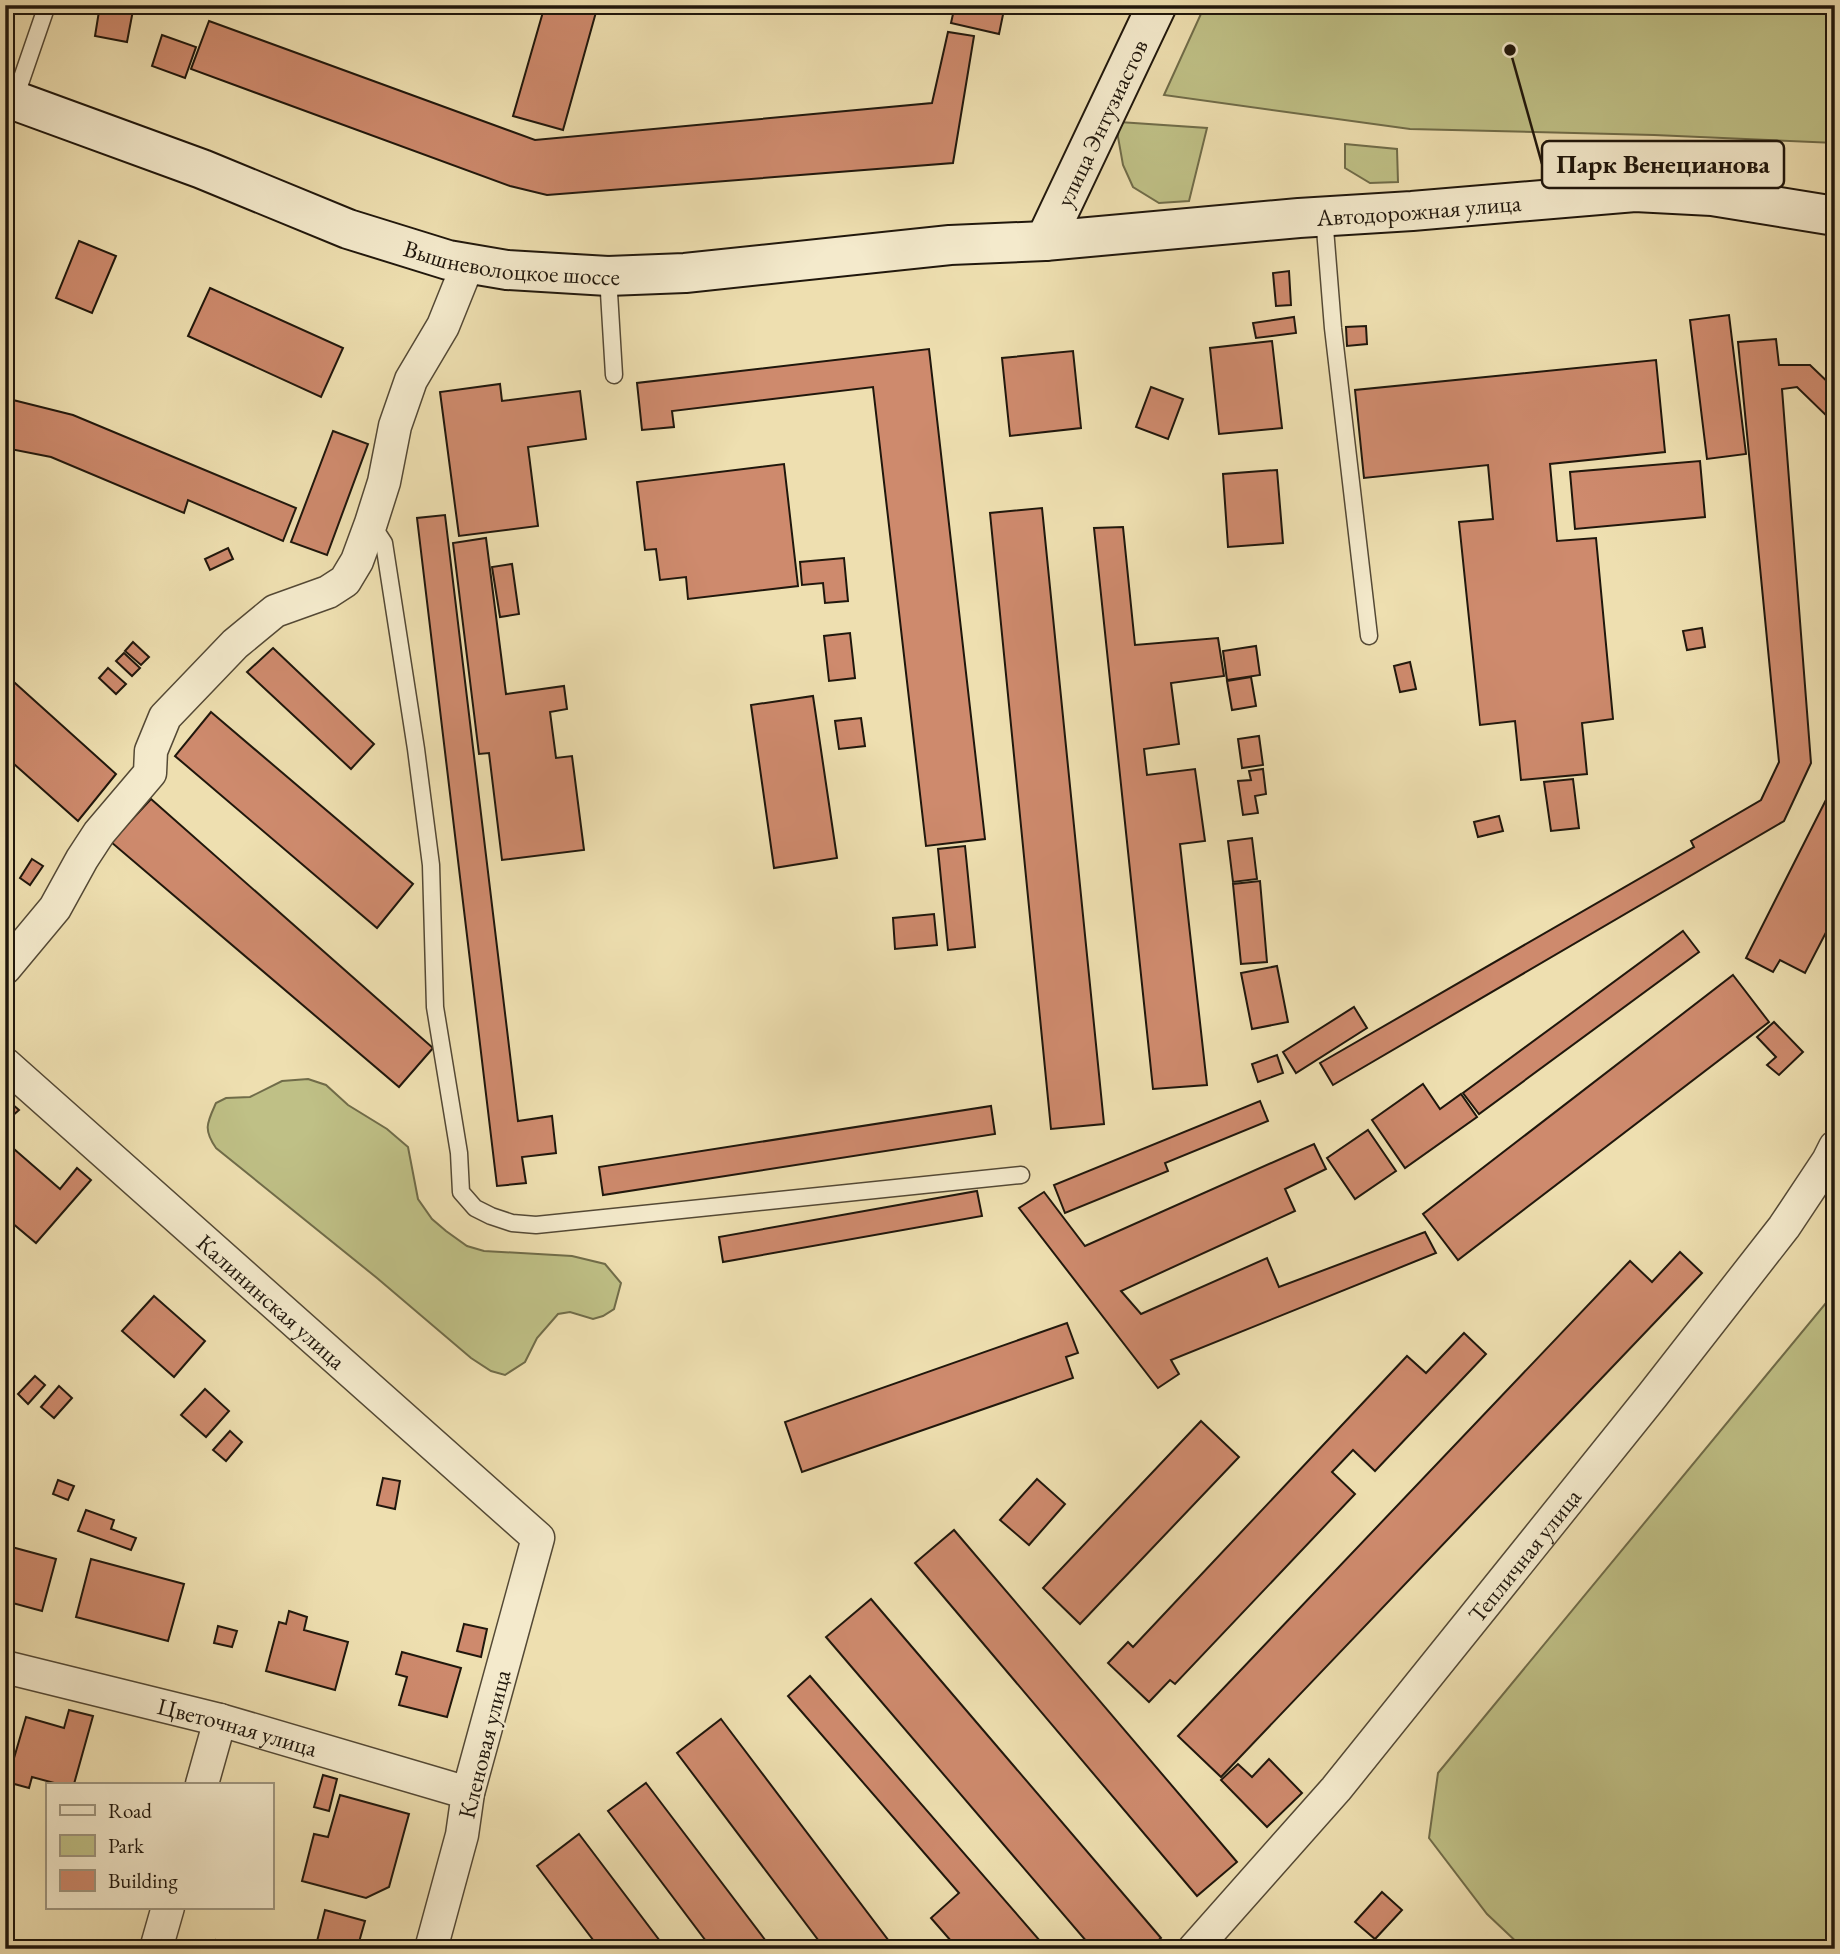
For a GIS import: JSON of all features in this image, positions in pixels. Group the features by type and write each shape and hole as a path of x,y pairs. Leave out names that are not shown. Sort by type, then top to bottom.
{"main road":[{"name":"улица Энтузиастов","path":"1045,241 1157,5"},
{"name":"Вышневолоцкое шоссе","path":"10,99 202,169 348,229 448,260 506,270 608,276 685,273 950,245 1045,241"},
{"name":"Автодорожная улица","path":"1045,241 1635,192 1712,196 1835,216"}],"street":[{"path":"5,968 55,908 99,833 150,773 151,751 165,717 235,644 275,611 328,592 345,582 357,561 371,523 384,482 395,426 411,380 443,326 468,264"},
{"name":"Калининская улица","path":"5,1064 538,1538"},
{"name":"Тепличная улица","path":"1194,1949 1336,1789 1653,1396 1784,1227 1835,1147"},
{"name":"Кленовая улица","path":"431,1949 462,1835 468,1793 538,1538"},
{"name":"Цветочная улица","path":"5,1667 220,1720 468,1793"},
{"path":"202,1783 220,1720"},
{"path":"156,1949 167,1909"}],"lane":[{"path":"10,99 45,5"},
{"path":"1324,216 1333,328 1369,636"},
{"path":"608,276 614,375"},
{"path":"371,523 384,543 418,762 431,865 435,1007 458,1153 461,1192 475,1208 512,1223 536,1225 1021,1175"}],"green space":[{"path":"1205,5 1835,5 1835,143 1410,129 1164,95"},
{"path":"1119,122 1207,128 1189,201 1159,203 1133,187 1123,165 1118,137"},
{"path":"1345,144 1397,149 1398,182 1370,183 1345,168"},
{"path":"308,1079 326,1085 348,1105 387,1129 408,1147 418,1199 432,1219 446,1231 467,1246 484,1251 572,1256 605,1264 621,1283 614,1309 593,1319 570,1312 558,1314 537,1338 525,1362 505,1375 491,1371 471,1358 216,1148 209,1136 208,1126 216,1103 226,1098 250,1097 282,1081"},
{"path":"1835,1292 1835,1949 1524,1949 1487,1914 1429,1838 1438,1773"}],"building":[{"path":"100,5 134,5 127,42 95,36"},
{"path":"545,5 598,5 563,130 513,116"},
{"path":"955,5 1005,5 999,34 951,23"},
{"path":"209,21 535,140 932,103 948,32 974,36 953,163 547,195 510,186 191,69"},
{"path":"162,35 196,47 185,78 152,66"},
{"path":"79,241 116,256 92,313 56,298"},
{"path":"1289,271 1291,305 1276,306 1273,273"},
{"path":"210,288 343,348 321,397 188,336"},
{"path":"1729,315 1746,454 1707,459 1690,320"},
{"path":"1294,317 1296,333 1256,338 1253,323"},
{"path":"1366,326 1367,344 1347,346 1346,327"},
{"path":"1776,339 1779,365 1810,365 1835,389 1835,424 1797,387 1782,389 1811,763 1784,821 1333,1085 1320,1063 1694,847 1691,841 1761,800 1779,762 1738,342"},
{"path":"1272,341 1282,428 1219,434 1210,348"},
{"path":"929,349 985,839 926,846 873,387 672,411 674,427 642,430 637,383"},
{"path":"1073,351 1081,428 1010,436 1002,358"},
{"path":"1656,360 1665,452 1550,464 1557,541 1596,538 1613,719 1582,723 1587,774 1521,780 1515,721 1480,725 1459,522 1493,519 1488,465 1364,478 1355,390"},
{"path":"500,384 502,401 580,391 586,439 528,447 538,526 459,536 440,392"},
{"path":"1151,387 1183,399 1168,439 1136,427"},
{"path":"5,398 73,415 296,508 283,541 188,500 184,513 51,457 5,448"},
{"path":"333,431 368,444 327,555 291,542"},
{"path":"1700,461 1705,517 1575,529 1570,472"},
{"path":"784,464 798,586 688,599 686,577 660,580 656,549 645,550 637,482"},
{"path":"1277,470 1283,543 1228,547 1223,474"},
{"path":"1042,508 1104,1124 1051,1129 990,513"},
{"path":"445,515 518,1121 552,1116 556,1153 522,1157 526,1183 497,1186 417,518"},
{"path":"1123,527 1135,645 1218,638 1224,676 1171,683 1179,744 1144,749 1147,775 1195,769 1205,841 1180,844 1207,1085 1153,1089 1094,528"},
{"path":"486,538 506,694 564,686 567,709 550,712 556,758 572,756 584,850 502,860 489,753 479,754 453,543"},
{"path":"228,548 233,559 210,570 205,559"},
{"path":"844,558 848,601 825,603 823,583 802,585 800,562"},
{"path":"512,564 519,614 500,617 492,567"},
{"path":"1702,628 1705,647 1687,650 1683,631"},
{"path":"850,633 855,678 829,681 824,636"},
{"path":"133,642 149,657 141,665 125,651"},
{"path":"1256,646 1260,675 1227,680 1223,651"},
{"path":"273,648 374,744 351,769 247,672"},
{"path":"124,653 140,668 132,676 116,661"},
{"path":"1410,662 1416,689 1400,692 1394,666"},
{"path":"108,668 126,684 116,694 99,678"},
{"path":"5,674 116,774 78,821 5,756"},
{"path":"1251,677 1256,706 1232,710 1227,681"},
{"path":"813,696 837,858 774,868 751,705"},
{"path":"211,712 413,884 377,928 175,756"},
{"path":"861,718 865,746 839,749 835,721"},
{"path":"1259,736 1263,765 1242,768 1238,739"},
{"path":"1263,769 1266,794 1255,796 1258,813 1243,815 1238,781 1251,780 1249,771"},
{"path":"1573,779 1579,828 1551,831 1544,782"},
{"path":"1835,782 1835,915 1805,973 1780,960 1773,972 1746,958"},
{"path":"151,799 433,1048 399,1087 111,842"},
{"path":"1499,816 1503,831 1478,837 1474,822"},
{"path":"1252,838 1257,879 1233,882 1228,841"},
{"path":"965,846 975,947 948,950 938,849"},
{"path":"32,859 43,866 30,885 20,878"},
{"path":"1260,881 1267,962 1241,964 1233,884"},
{"path":"934,914 937,945 895,949 893,918"},
{"path":"1683,931 1699,952 1479,1114 1463,1093"},
{"path":"1277,966 1288,1022 1252,1029 1241,973"},
{"path":"1733,975 1769,1022 1458,1260 1423,1214"},
{"path":"1354,1007 1367,1028 1296,1073 1283,1052"},
{"path":"1774,1022 1803,1052 1779,1075 1767,1065 1776,1057 1757,1037"},
{"path":"1277,1055 1283,1073 1258,1082 1252,1064"},
{"path":"1423,1084 1440,1109 1461,1094 1477,1117 1405,1168 1372,1120"},
{"path":"5,1098 19,1110 10,1118 5,1114"},
{"path":"1260,1101 1268,1121 1165,1163 1168,1171 1065,1213 1054,1185"},
{"path":"991,1106 995,1134 603,1195 599,1167"},
{"path":"1368,1130 1396,1171 1355,1199 1327,1158"},
{"path":"1314,1144 1326,1169 1285,1189 1295,1211 1121,1291 1141,1314 1267,1258 1279,1287 1425,1232 1436,1253 1171,1360 1179,1374 1158,1388 1019,1208 1044,1192 1085,1246"},
{"path":"14,1149 60,1189 77,1168 91,1180 36,1243 5,1217 5,1159"},
{"path":"977,1191 982,1216 723,1262 719,1237"},
{"path":"1680,1252 1702,1273 1221,1777 1178,1736 1630,1261 1652,1282"},
{"path":"154,1296 205,1341 174,1377 122,1331"},
{"path":"1067,1323 1078,1353 1066,1357 1073,1378 802,1472 785,1422"},
{"path":"1464,1333 1486,1354 1375,1471 1353,1450 1332,1472 1355,1494 1175,1684 1170,1680 1149,1702 1108,1663 1128,1642 1133,1647 1407,1356 1426,1373"},
{"path":"35,1376 45,1385 28,1404 18,1394"},
{"path":"59,1386 72,1398 54,1418 41,1407"},
{"path":"205,1389 229,1411 206,1437 181,1415"},
{"path":"1201,1421 1239,1457 1080,1624 1043,1588"},
{"path":"230,1431 242,1442 226,1461 213,1450"},
{"path":"383,1478 400,1481 395,1509 377,1505"},
{"path":"1037,1479 1065,1504 1029,1545 1000,1520"},
{"path":"58,1480 74,1486 68,1500 53,1494"},
{"path":"86,1510 114,1520 111,1529 136,1538 131,1550 78,1531"},
{"path":"954,1530 1237,1862 1197,1896 915,1563"},
{"path":"8,1546 56,1559 42,1611 5,1601 5,1556"},
{"path":"91,1559 184,1584 168,1641 76,1617"},
{"path":"871,1599 1161,1938 1148,1949 1093,1949 826,1637"},
{"path":"289,1611 307,1617 304,1630 348,1642 335,1690 266,1671 279,1622 286,1624"},
{"path":"464,1624 487,1629 481,1657 457,1651"},
{"path":"218,1626 237,1631 232,1647 214,1643"},
{"path":"402,1652 461,1668 447,1717 399,1705 407,1677 396,1674"},
{"path":"810,1676 1047,1949 958,1949 931,1918 959,1893 788,1696"},
{"path":"69,1710 93,1716 74,1783 54,1783 32,1777 29,1788 7,1782 26,1717 64,1728"},
{"path":"721,1719 895,1949 825,1949 677,1753"},
{"path":"1269,1759 1302,1793 1267,1827 1221,1780 1238,1764 1252,1777"},
{"path":"323,1775 337,1779 329,1811 314,1807"},
{"path":"646,1783 772,1949 712,1949 608,1811"},
{"path":"340,1795 409,1814 389,1887 366,1898 302,1881 314,1834 328,1837"},
{"path":"579,1834 666,1949 600,1949 537,1866"},
{"path":"1382,1892 1402,1910 1375,1939 1355,1922"},
{"path":"325,1910 365,1921 357,1949 315,1949"},
{"path":"216,1940 246,1949 213,1949"}],"place":[{"name":"Парк Венецианова","path":"1510,50"}]}
